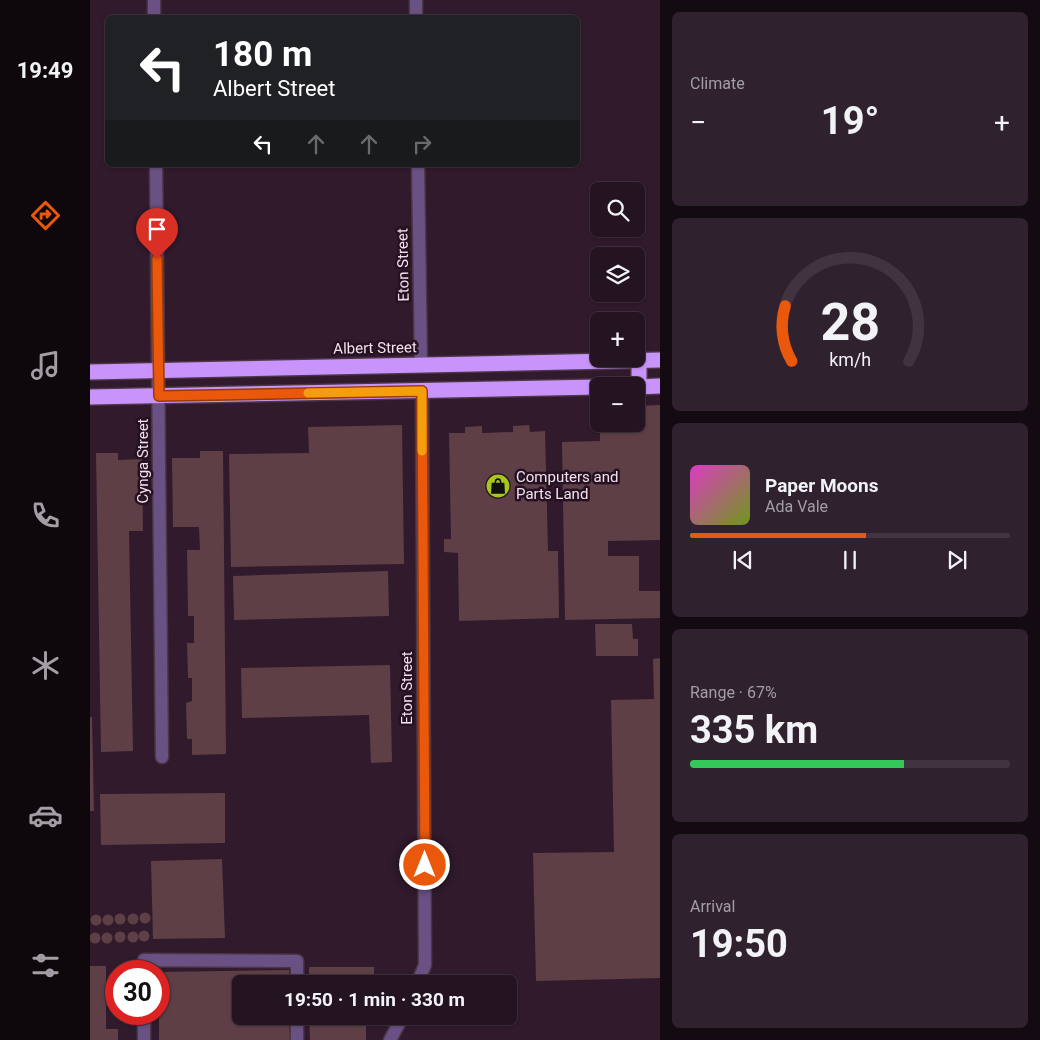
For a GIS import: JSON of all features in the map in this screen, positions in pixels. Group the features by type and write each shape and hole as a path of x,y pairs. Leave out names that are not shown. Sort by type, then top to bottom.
{"highway":[{"name":"Albert Street","path":"645,360 660,360"},
{"name":"Albert Street","path":"90,372 590,361"},
{"path":"557,362 557,388"},
{"path":"421,365 422,391"},
{"path":"645,387 660,386"},
{"path":"90,397 590,387"}],"street":[{"path":"154,0 154,15"},
{"path":"416,0 416,15"},
{"name":"Cynga Street","path":"156,167 162,757"},
{"name":"Eton Street","path":"418,167 421,365"},
{"name":"Eton Street","path":"421,975 426,964 422,391"},
{"path":"170,960 297,961 297,975"},
{"path":"144,1025 144,1040"},
{"path":"297,1025 297,1040"},
{"path":"390,1040 398,1025"}],"building":[{"path":"660,405 660,540 608,541 608,556 639,556 639,591 660,591 660,618 565,620 562,442 600,441 600,432 645,432 645,406"},
{"path":"402,425 404,564 231,567 229,454 309,453 308,427"},
{"name":"Computers and Parts Land","path":"529,425 530,432 545,431 548,551 558,551 559,618 459,621 458,553 444,552 444,539 451,539 449,433 465,433 465,427 482,426 482,433 513,432 513,426"},
{"path":"200,451 223,451 226,754 192,755 192,739 187,739 186,703 192,701 192,678 188,678 187,643 194,643 194,616 188,616 187,550 200,550 199,527 173,527 172,458 200,458"},
{"path":"96,453 118,453 118,460 142,459 143,531 129,531 133,751 101,752"},
{"path":"388,571 389,616 234,620 233,576"},
{"path":"595,624 632,624 633,639 638,639 638,656 596,656"},
{"path":"660,658 660,978 536,981 533,853 614,852 611,700 654,699 653,659"},
{"path":"390,665 392,762 371,763 369,715 242,718 241,668"},
{"path":"90,717 92,717 94,811 90,811"},
{"path":"225,793 225,843 101,845 100,794"},
{"path":"222,859 225,938 153,939 151,861"},
{"path":"145,912 151,918 145,924 139,918"},
{"path":"120,913 126,919 120,925 114,919"},
{"path":"133,913 139,919 133,925 127,919"},
{"path":"96,914 102,920 96,926 90,920"},
{"path":"108,914 114,920 108,926 102,920"},
{"path":"144,930 150,936 144,942 138,936"},
{"path":"120,931 126,937 120,943 114,937"},
{"path":"133,931 139,937 133,943 127,937"},
{"path":"95,932 101,938 95,944 89,938"},
{"path":"107,932 113,938 107,944 101,938"},
{"path":"90,966 105,966 105,1025 106,1029 118,1029 118,1040 90,1040"},
{"path":"309,967 374,967 374,975 309,975"},
{"path":"289,970 289,975 232,975 232,1025 289,1025 290,1040 159,1040 159,1025 170,1025 170,972"},
{"path":"309,1025 366,1025 366,1040 310,1040"}],"slow traffic":[{"path":"308,393 422,391 422,451"}],"place":[{"name":"Computers and Parts Land","path":"498,486"}],"route":[{"path":"157,259 159,396 422,391 425,865"}]}
